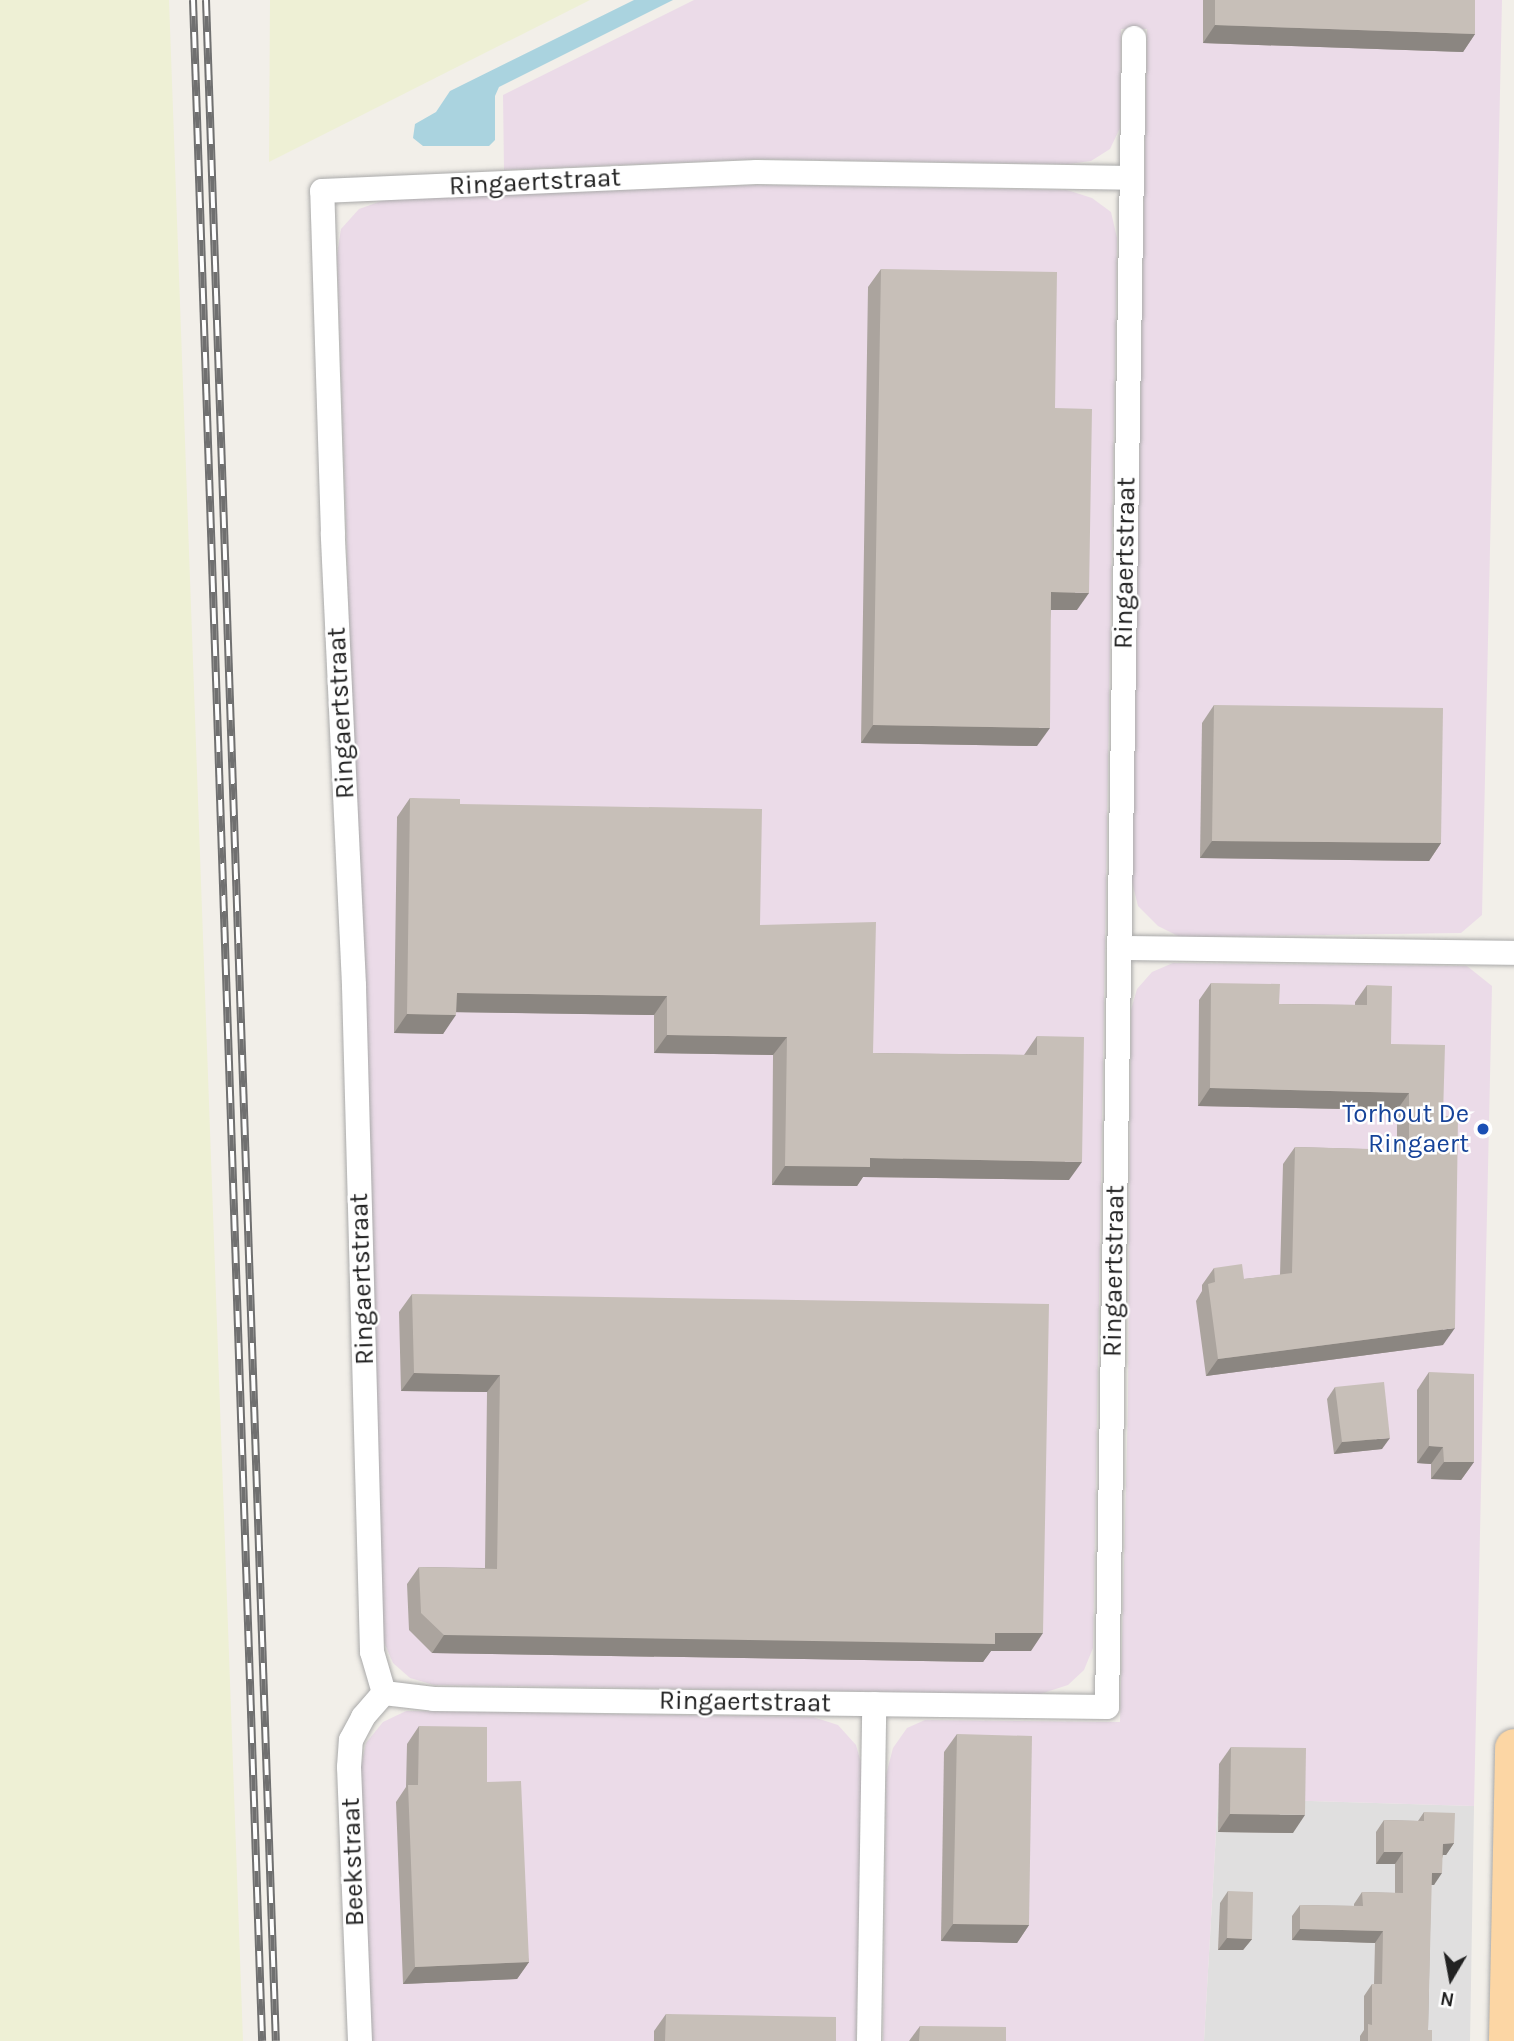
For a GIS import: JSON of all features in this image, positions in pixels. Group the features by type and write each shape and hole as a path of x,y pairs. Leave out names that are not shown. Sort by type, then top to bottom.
{"main road":[{"path":"1508,2041 1514,1748"}],"street":[{"name":"Ringaertstraat","path":"1131,178 757,172 322,191 334,548 354,985 372,1652 384,1693 434,1699 1107,1707 1131,178 1133,38"},
{"path":"1119,948 1514,953"},
{"name":"Beekstraat","path":"360,2041 349,1767 351,1740 363,1717 384,1693"},
{"path":"869,2041 874,1704"}],"shaded area":[{"path":"694,0 1502,0 1482,915 1461,933 1180,937 1158,926 1138,906 1132,882 1147,29 1121,29 1120,128 1110,149 1091,161 1069,164 758,159 504,170 503,95"},
{"path":"755,185 1067,190 1092,198 1111,212 1117,238 1093,1648 1084,1670 1068,1685 1040,1694 434,1685 410,1678 393,1663 383,1640 337,255 341,229 359,209 387,199"},
{"path":"1173,963 1467,966 1492,986 1474,1806 1218,1798 1204,2041 883,2041 886,1775 893,1748 907,1728 925,1720 1120,1722 1128,1404 1131,1010 1137,989 1152,972"},
{"path":"406,1711 813,1717 838,1725 856,1745 862,1766 856,2041 372,2041 361,1767 366,1743 383,1722"},
{"path":"1218,1798 1474,1806 1470,2041 1204,2041"}],"green space":[{"path":"0,0 169,0 243,2041 0,2041"},
{"path":"270,0 590,0 269,162"}],"water":[{"path":"634,0 673,0 499,87 495,96 495,140 489,146 423,146 413,138 415,124 436,112 450,91"}],"building":[{"path":"1215,0 1475,0 1475,34 1215,25"},
{"path":"881,269 1057,272 1055,408 1092,409 1089,593 1051,592 1050,728 873,725"},
{"path":"1214,705 1443,708 1441,843 1212,841"},
{"path":"410,798 460,799 460,804 762,809 760,925 876,922 873,1053 1037,1055 1037,1036 1084,1037 1082,1162 870,1158 870,1167 785,1166 787,1037 667,1035 667,996 457,993 456,1015 407,1014"},
{"path":"1211,983 1280,984 1279,1004 1367,1005 1367,985 1392,986 1391,1044 1445,1045 1443,1116 1458,1116 1455,1328 1218,1359 1208,1284 1215,1282 1214,1268 1242,1264 1244,1279 1292,1273 1295,1147 1409,1150 1409,1093 1210,1088"},
{"path":"412,1294 1049,1304 1043,1633 995,1633 995,1644 444,1635 421,1613 419,1567 497,1569 500,1375 414,1373"},
{"path":"1429,1372 1474,1374 1474,1462 1444,1462 1443,1447 1429,1446"},
{"path":"1384,1382 1390,1438 1342,1442 1335,1387"},
{"path":"419,1726 487,1727 487,1782 521,1781 529,1962 415,1967 408,1785 418,1785"},
{"path":"957,1734 1032,1736 1029,1925 953,1924"},
{"path":"1231,1747 1306,1748 1305,1815 1230,1814"},
{"path":"1424,1812 1455,1813 1454,1843 1443,1844 1442,1873 1432,1873 1428,2030 1432,2030 1432,2041 1368,2041 1368,2024 1372,2025 1372,1984 1382,1984 1383,1931 1300,1929 1300,1905 1363,1906 1362,1892 1403,1893 1403,1852 1384,1852 1384,1820 1424,1821"},
{"path":"1228,1891 1253,1892 1252,1939 1227,1938"},
{"path":"666,2014 836,2017 836,2041 665,2041"},
{"path":"920,2026 1006,2027 1006,2041 919,2041"}],"railway":[{"path":"193,0 262,2041"},
{"path":"206,0 276,2041"}],"place":[{"name":"Torhout De Ringaert","path":"1483,1129"}]}
